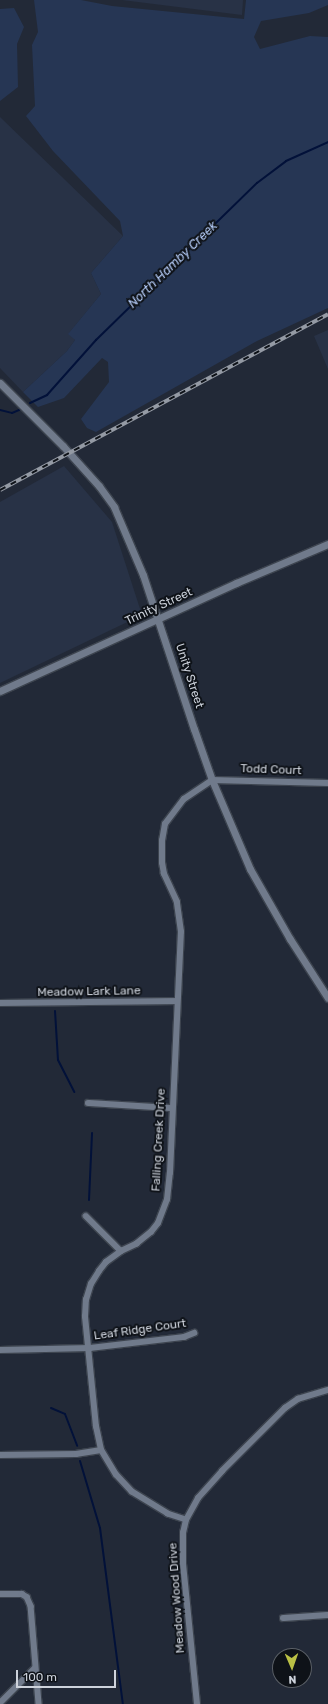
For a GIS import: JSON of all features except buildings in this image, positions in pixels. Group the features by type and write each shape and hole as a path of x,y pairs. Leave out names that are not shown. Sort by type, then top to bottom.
{"street":[{"name":"Unity Street","path":"0,383 63,446 114,507 143,575 159,619 212,780 250,869 290,939 328,998"},
{"name":"Trinity Street","path":"0,691 236,583 328,544"},
{"name":"Todd Court","path":"212,780 328,783"},
{"name":"Falling Creek Drive","path":"186,1520 168,1514 132,1492 116,1476 101,1450 96,1427 90,1348 85,1317 86,1300 91,1284 106,1262 121,1251 136,1244 151,1232 158,1223 167,1200 170,1173 180,918 177,902 164,874 160,852 165,824 184,799 212,780"},
{"name":"Meadow Lark Lane","path":"0,1003 177,1001"},
{"path":"88,1103 172,1108"},
{"path":"86,1216 121,1251"},
{"name":"Leaf Ridge Court","path":"0,1350 90,1348 184,1337 194,1333"},
{"name":"Meadow Wood Drive","path":"197,1704 183,1563 183,1533 186,1520 198,1498 222,1471 284,1408 298,1399 328,1390"},
{"path":"0,1456 76,1454 101,1450"},
{"path":"0,1594 22,1594 27,1597 31,1606 34,1668 39,1704"},
{"path":"283,1618 328,1615"},
{"path":"0,1703 34,1668"}],"shaded area":[{"path":"34,0 81,0 112,6 244,19 246,0 328,0 328,5 309,13 261,21 254,37 260,49 310,36 328,37 328,308 257,341 96,432 87,428 81,419 109,382 108,362 102,358 64,398 38,407 23,392 67,351 75,340 68,334 101,294 91,273 123,236 120,221 53,151 26,116 35,106 32,45 38,32"},
{"path":"122,0 243,0 242,15"},
{"path":"14,8 24,27 17,44 18,87 0,101 0,9"},
{"path":"0,117 123,236 91,273 101,294 69,333 75,340 67,351 23,392 0,368"},
{"path":"328,330 328,369 314,336"},
{"path":"64,466 112,522 142,615 0,683 0,502"}],"waterway":[{"name":"North Hamby Creek","path":"30,403 47,395 96,340 257,183 286,161 328,142"},
{"name":"North Hamby Creek","path":"0,410 12,413 19,410"},
{"path":"55,1011 58,1060 74,1092"},
{"path":"89,1200 92,1133"},
{"path":"51,1408 65,1414 77,1446"},
{"path":"80,1461 100,1528 123,1704"}],"railway":[{"path":"0,490 328,314"}]}
